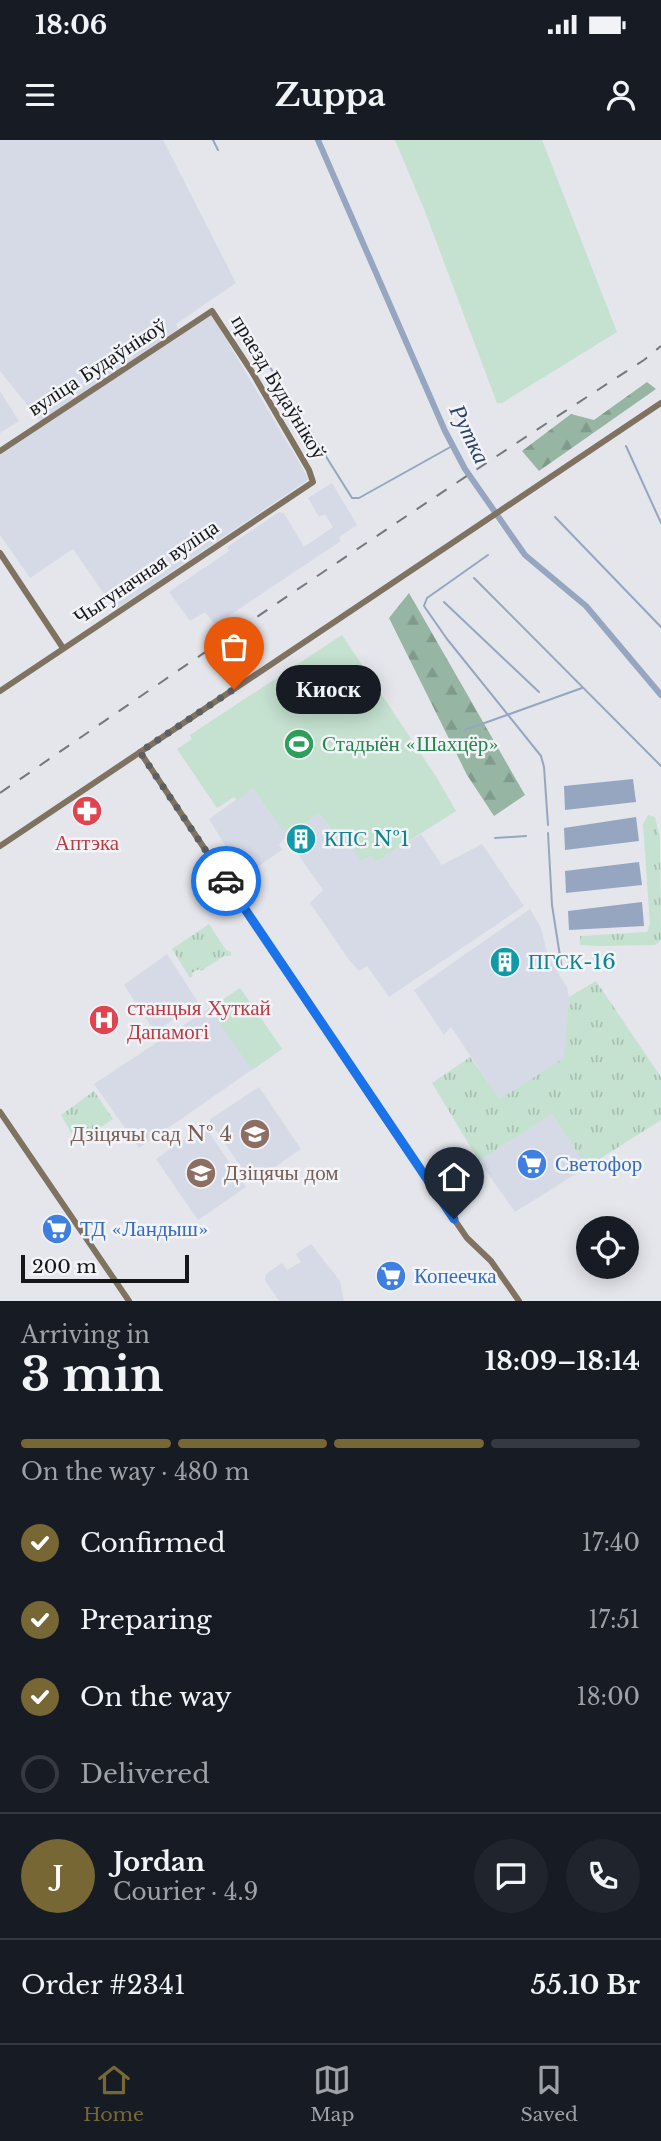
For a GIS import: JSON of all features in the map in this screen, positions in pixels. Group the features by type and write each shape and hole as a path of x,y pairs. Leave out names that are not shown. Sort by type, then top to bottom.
{"main road":[{"name":"вуліца Будаўнікоў","path":"0,451 212,311"},
{"name":"праезд Будаўнікоў","path":"212,311 252,372 309,470 313,482"},
{"path":"0,846 661,403"},
{"name":"Чыгуначная вуліца","path":"0,691 313,482"},
{"path":"0,553 63,648"},
{"path":"140,752 467,1238 491,1261 519,1301"},
{"path":"0,1112 129,1301"}],"shaded area":[{"path":"0,140 163,140 236,283 176,324 178,329 41,422 0,371"},
{"path":"211,314 309,479 115,610 73,549 30,578 0,535 0,455"},
{"path":"0,391 19,421 0,433"},
{"path":"332,483 357,525 339,537 341,541 215,625 205,612 190,621 169,592 229,551 227,547 279,512 284,513 304,547 333,527 325,514 319,517 308,498"},
{"path":"253,788 282,831 293,826 296,830 319,813 341,843 350,843 371,854 376,862 421,834 442,865 482,844 524,906 389,997 367,966 359,971 349,960 310,903 323,890 286,837 279,845 282,850 244,876 209,819"},
{"path":"530,909 541,928 548,957 567,987 569,997 565,1058 500,1100 451,1027 444,1035 414,990"},
{"path":"167,954 198,1002 155,1032 124,985"},
{"path":"240,988 282,1049 139,1148 94,1084"},
{"name":"Дзіцячы сад № 4","path":"259,1087 301,1149 252,1183 209,1120"},
{"path":"552,1114 587,1167 515,1212 479,1161"},
{"name":"Дзіцячы дом","path":"204,1125 246,1187 198,1220 156,1159"},
{"path":"311,1244 340,1281 344,1301 279,1301 265,1280 266,1274 282,1263 287,1270 301,1262 296,1254"}],"green space":[{"path":"395,140 542,140 617,332 502,403 497,403"},
{"path":"647,382 656,389 539,471 522,451 571,414 594,420"},
{"path":"409,593 525,795 494,816 467,775 389,618"},
{"name":"Стадыён «Шахцёр»","path":"342,635 456,811 376,862 371,855 361,861 350,843 344,846 319,813 301,826 299,824 282,831 253,788 237,800 234,797 217,808 177,749 192,739 190,735"},
{"path":"648,815 655,817 660,838 661,940 655,945 580,945 580,936 647,932 650,924 643,824"},
{"path":"209,924 226,950 231,952 231,956 224,956 201,971 199,969 192,973 190,978 172,949"},
{"path":"596,981 661,1077 661,1120 587,1167 552,1114 479,1161 432,1083 470,1057 500,1099 564,1058 569,997"},
{"path":"240,988 282,1049 252,1070 210,1009"},
{"path":"94,1091 113,1119 77,1143 61,1115"}],"water":[{"path":"633,779 636,802 565,810 564,786"},
{"path":"636,817 639,841 565,850 564,828"},
{"path":"639,862 642,885 566,893 565,871"},
{"path":"642,902 644,926 569,930 568,911"}],"waterway":[{"path":"213,140 218,150"},
{"name":"Рутка","path":"318,140 445,431 465,469 525,555 586,606 661,695"},
{"path":"248,332 352,498 359,498 454,445"},
{"path":"626,446 661,523"},
{"path":"555,517 661,627"},
{"path":"488,555 427,598 424,606 447,639 541,756 548,825"},
{"path":"474,578 661,766"},
{"path":"444,602 539,692"},
{"path":"465,730 582,688"},
{"path":"548,833 552,905 562,969"},
{"path":"495,838 526,836"}],"railway":[{"path":"0,793 320,574 644,360 661,346"}],"way so far":[{"path":"226,881 140,752 234,689"}],"place":[{"name":"Киоск","path":"234,689"},
{"name":"Стадыён «Шахцёр»","path":"299,744"},
{"name":"Аптэка","path":"87,811"},
{"name":"КПС №1","path":"301,839"},
{"name":"ПГСК-16","path":"505,962"},
{"name":"станцыя Хуткай Дапамогі","path":"104,1020"},
{"name":"Дзіцячы сад № 4","path":"255,1134"},
{"name":"Светофор","path":"532,1164"},
{"name":"Дзіцячы дом","path":"201,1173"},
{"name":"ТД «Ландыш»","path":"57,1229"},
{"name":"Копеечка","path":"391,1276"}],"route":[{"path":"226,881 454,1219"}]}
